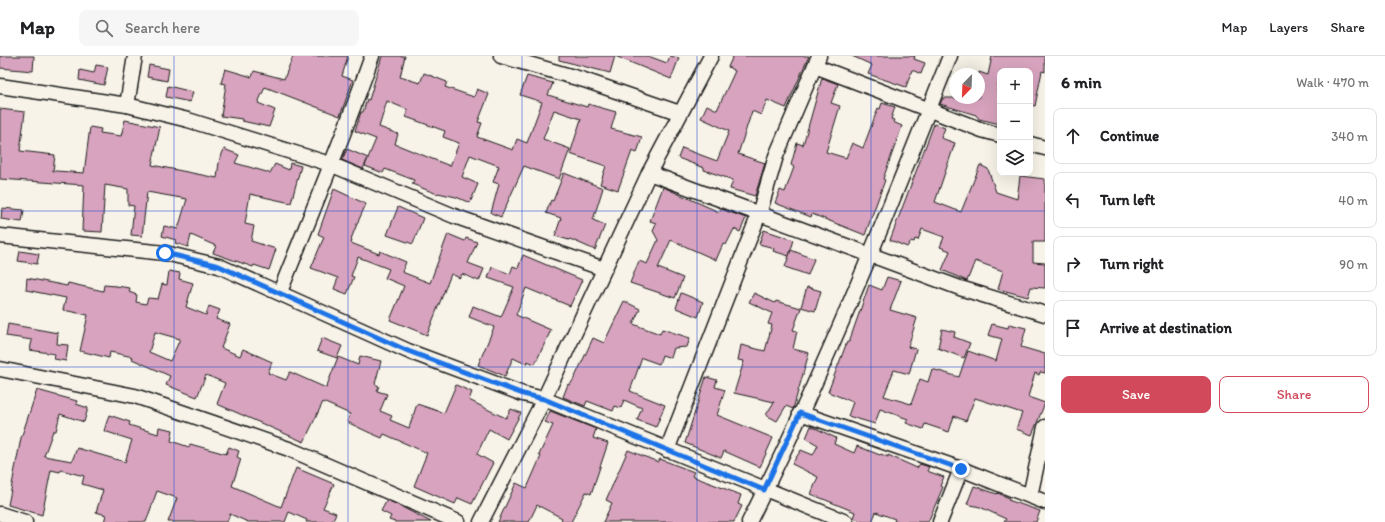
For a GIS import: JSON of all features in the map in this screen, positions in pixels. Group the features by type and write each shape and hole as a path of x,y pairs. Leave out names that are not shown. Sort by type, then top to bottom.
{"street":[{"path":"127,105 135,56"},
{"path":"280,292 330,164 347,127 372,56"},
{"path":"501,56 542,62 680,113"},
{"path":"481,522 544,399 648,173 711,56"},
{"path":"749,522 800,413 870,255 950,56"},
{"path":"667,450 758,214 776,156 817,61 929,109 997,134"},
{"path":"0,86 127,105 188,120 330,164 454,216 604,269"},
{"path":"1033,145 1045,148"},
{"path":"648,173 960,288 1045,314"},
{"path":"0,236 165,253 219,266 263,287 280,292 408,351 523,394 544,399 764,490 846,522"},
{"path":"0,369 135,396 289,449 458,522"},
{"path":"800,413 961,469 1045,502"},
{"path":"1030,496 1045,427"},
{"path":"940,522 961,469"},
{"path":"0,514 25,522"}],"building":[{"path":"0,56 34,56 33,71 0,68"},
{"path":"293,56 348,56 342,76 353,80 340,116 265,87 258,103 275,110 269,127 242,121 242,119 221,116 226,84 221,83 225,69 252,77 254,71 284,79"},
{"path":"382,56 405,56 400,77 420,83 424,73 447,82 445,87 474,97 477,89 489,94 478,122 482,123 477,137 513,150 517,139 527,143 542,102 520,95 527,76 553,83 548,95 587,107 588,104 616,112 611,129 642,137 637,153 632,151 618,190 600,184 606,166 570,154 581,119 554,110 543,139 570,149 559,179 524,166 501,217 491,213 499,184 493,182 499,166 470,155 462,177 478,184 470,203 456,197 437,194 412,184 414,180 385,169 383,173 365,166 376,139 355,131 361,112 363,112 367,99 369,100","holes":["387,101 408,110 406,117 445,131 443,137 459,143 450,166 395,144 398,134 379,127"]},
{"path":"559,56 615,56 610,73 559,60"},
{"path":"615,56 648,56 667,63 670,56 679,58 671,79"},
{"path":"733,56 809,56 786,108 767,100 761,115 752,111 738,154 765,163 755,196 730,189 733,180 704,170 704,168 678,158 682,148 717,161 729,131 701,118 707,105 717,110 735,71 728,67"},
{"path":"852,56 915,56 914,59 925,63 921,74 912,70 906,87 868,74 872,65"},
{"path":"992,56 1045,56 1045,72 1042,71 1035,106 1033,106 1033,68 997,68 997,123 979,119 976,115 940,104 943,98 949,98 949,104 985,104 985,74 988,75"},
{"path":"96,65 108,67 104,85 79,80 80,70 94,73"},
{"path":"149,65 169,69 167,81 147,77"},
{"path":"822,78 838,84 831,103 840,106 826,152 846,158 852,143 863,148 878,108 880,109 882,103 895,107 891,119 894,120 893,122 902,126 883,179 885,180 865,235 812,214 811,217 775,203 780,190 785,192 794,167 791,165 797,143 803,145"},
{"path":"168,86 193,92 190,102 166,97"},
{"path":"0,109 25,112 20,151 55,155 53,171 84,173 90,127 101,129 100,133 121,136 125,120 160,127 152,165 217,178 219,162 224,149 239,155 235,163 270,173 275,164 289,170 290,163 301,166 291,203 250,194 245,224 254,226 251,241 276,249 269,270 254,265 253,267 213,253 216,246 191,235 188,247 175,243 176,240 162,236 164,226 178,229 187,199 147,192 142,236 131,235 134,206 128,205 128,189 105,185 102,232 82,231 84,185 0,179"},
{"path":"934,124 945,128 941,138 955,143 935,202 961,212 980,165 988,169 996,192 1017,199 1020,176 1045,179 1045,242 1033,242 1033,262 1045,263 1045,288 1031,287 1028,297 998,289 1003,271 975,261 967,281 942,270 950,251 940,247 944,237 922,229 918,240 915,239 914,242 911,241 907,247 890,240"},
{"path":"347,149 368,158 363,169 342,160"},
{"path":"564,173 603,188 593,220 605,225 595,250 570,239 555,236 561,218 546,213 551,200 553,201"},
{"path":"663,187 719,212 721,209 746,218 740,232 734,229 726,245 723,244 716,260 671,240 658,268 683,278 675,298 630,283 639,261 647,264 658,240 653,231 656,223 650,221"},
{"path":"334,189 366,204 351,239 351,243 379,254 380,251 406,262 402,272 430,283 448,234 465,241 466,238 477,242 468,263 484,269 479,281 462,274 460,278 451,274 427,335 390,320 404,286 385,278 389,269 358,257 351,276 354,277 347,294 334,289 338,278 311,268 324,237 318,234"},
{"path":"398,207 423,218 413,244 387,235"},
{"path":"2,208 24,210 22,222 1,219"},
{"path":"764,230 794,240 789,256 773,251 774,248 759,244"},
{"path":"791,250 814,259 808,275 785,267"},
{"path":"20,251 39,254 37,264 18,261"},
{"path":"523,255 582,280 570,306 526,288 516,315 551,330 535,364 527,361 526,364 513,358 505,376 478,365 494,327 469,317 473,306 501,317 514,287 488,278 492,267 510,274 513,266 518,268"},
{"path":"169,271 180,273 179,279 193,283 186,307 206,315 209,306 220,310 216,319 230,324 221,348 240,356 243,349 272,362 268,373 286,380 290,372 326,388 338,357 358,365 360,356 381,361 375,384 379,386 377,391 387,394 380,411 392,416 390,420 409,428 417,404 444,413 456,385 472,392 469,400 506,418 511,409 521,413 507,439 489,429 477,454 493,463 472,504 458,498 455,504 414,486 427,453 384,434 382,438 347,422 350,414 323,402 304,442 217,404 225,383 206,375 197,397 166,385 170,376 132,359 133,357 110,352 109,358 80,351 88,315 63,310 66,298 26,290 27,278 67,286 68,283 103,291 104,285 116,286 130,288 129,292 137,295 136,302 146,304 148,298 158,299 162,284 167,285","holes":["155,332 180,339 170,361 149,352"]},
{"path":"887,277 901,281 890,310 917,318 908,347 916,349 909,374 894,370 884,396 911,404 920,379 928,382 932,369 959,377 968,351 996,361 1002,339 988,335 992,324 1008,328 1009,324 1026,328 1021,347 1045,354 1045,373 1040,372 1039,375 1035,373 1028,397 1045,403 1032,435 1016,429 1022,413 975,398 966,421 954,416 949,432 925,424 923,429 906,423 908,419 880,409 875,424 848,416 853,402 828,392 847,342 849,342 869,285 882,290"},
{"path":"807,287 821,291 815,311 801,307"},
{"path":"681,293 703,302 698,317 676,308"},
{"path":"754,293 775,303 776,301 801,308 793,330 797,331 793,349 809,353 793,409 786,406 777,421 766,415 774,402 734,393 744,361 738,360 741,345 765,351 772,325 768,324 772,313 749,302"},
{"path":"624,301 640,309 633,324 660,334 662,329 690,338 687,347 674,348 671,358 662,355 659,364 642,358 630,391 665,405 656,427 637,420 642,408 624,400 621,408 615,406 613,411 587,401 585,406 563,397 568,384 570,385 575,377 593,338 604,343"},
{"path":"8,324 58,333 57,344 68,345 66,361 54,359 55,354 30,350 32,340 6,336"},
{"path":"942,329 955,332 954,337 970,343 964,358 938,348"},
{"path":"322,338 342,346 337,358 317,351"},
{"path":"706,377 717,380 715,387 725,390 717,415 773,438 760,467 724,451 721,458 685,443"},
{"path":"37,390 77,401 76,404 88,408 84,422 60,414 56,431 53,431 44,456 72,461 77,448 125,462 132,440 104,431 109,415 130,422 129,425 158,434 159,427 173,430 171,441 189,447 190,444 226,454 229,447 239,451 237,457 241,459 232,486 281,507 296,468 334,484 323,508 336,513 332,522 306,522 307,520 289,512 285,522 248,522 230,514 227,522 168,522 177,498 157,491 146,522 104,522 106,515 96,512 103,490 82,484 84,476 61,470 60,472 51,470 42,515 8,505 21,438"},
{"path":"550,411 596,429 593,438 608,443 591,494 586,492 571,522 561,522 562,518 537,505 529,522 498,522 516,483 527,488 541,456 539,455 553,425 545,422"},
{"path":"811,426 836,438 834,444 854,453 857,446 880,455 881,454 888,457 888,455 917,468 920,464 929,467 927,471 944,477 940,486 943,487 928,522 894,522 895,519 876,512 872,522 864,522 853,518 855,512 811,494 818,477 792,464 801,450 813,455 818,445 806,438"},
{"path":"628,450 658,462 660,459 694,472 692,476 741,495 738,504 742,506 734,522 603,522 612,503 606,500"},
{"path":"974,486 997,494 998,493 1009,498 1008,500 1040,511 1036,522 1004,522 1006,519 980,507 967,504"},
{"path":"387,500 431,522 395,522 389,520 391,516 381,511"}],"route":[{"path":"165,253 219,266 263,287 280,292 408,351 523,394 544,399 764,490 800,413 961,469"}]}
